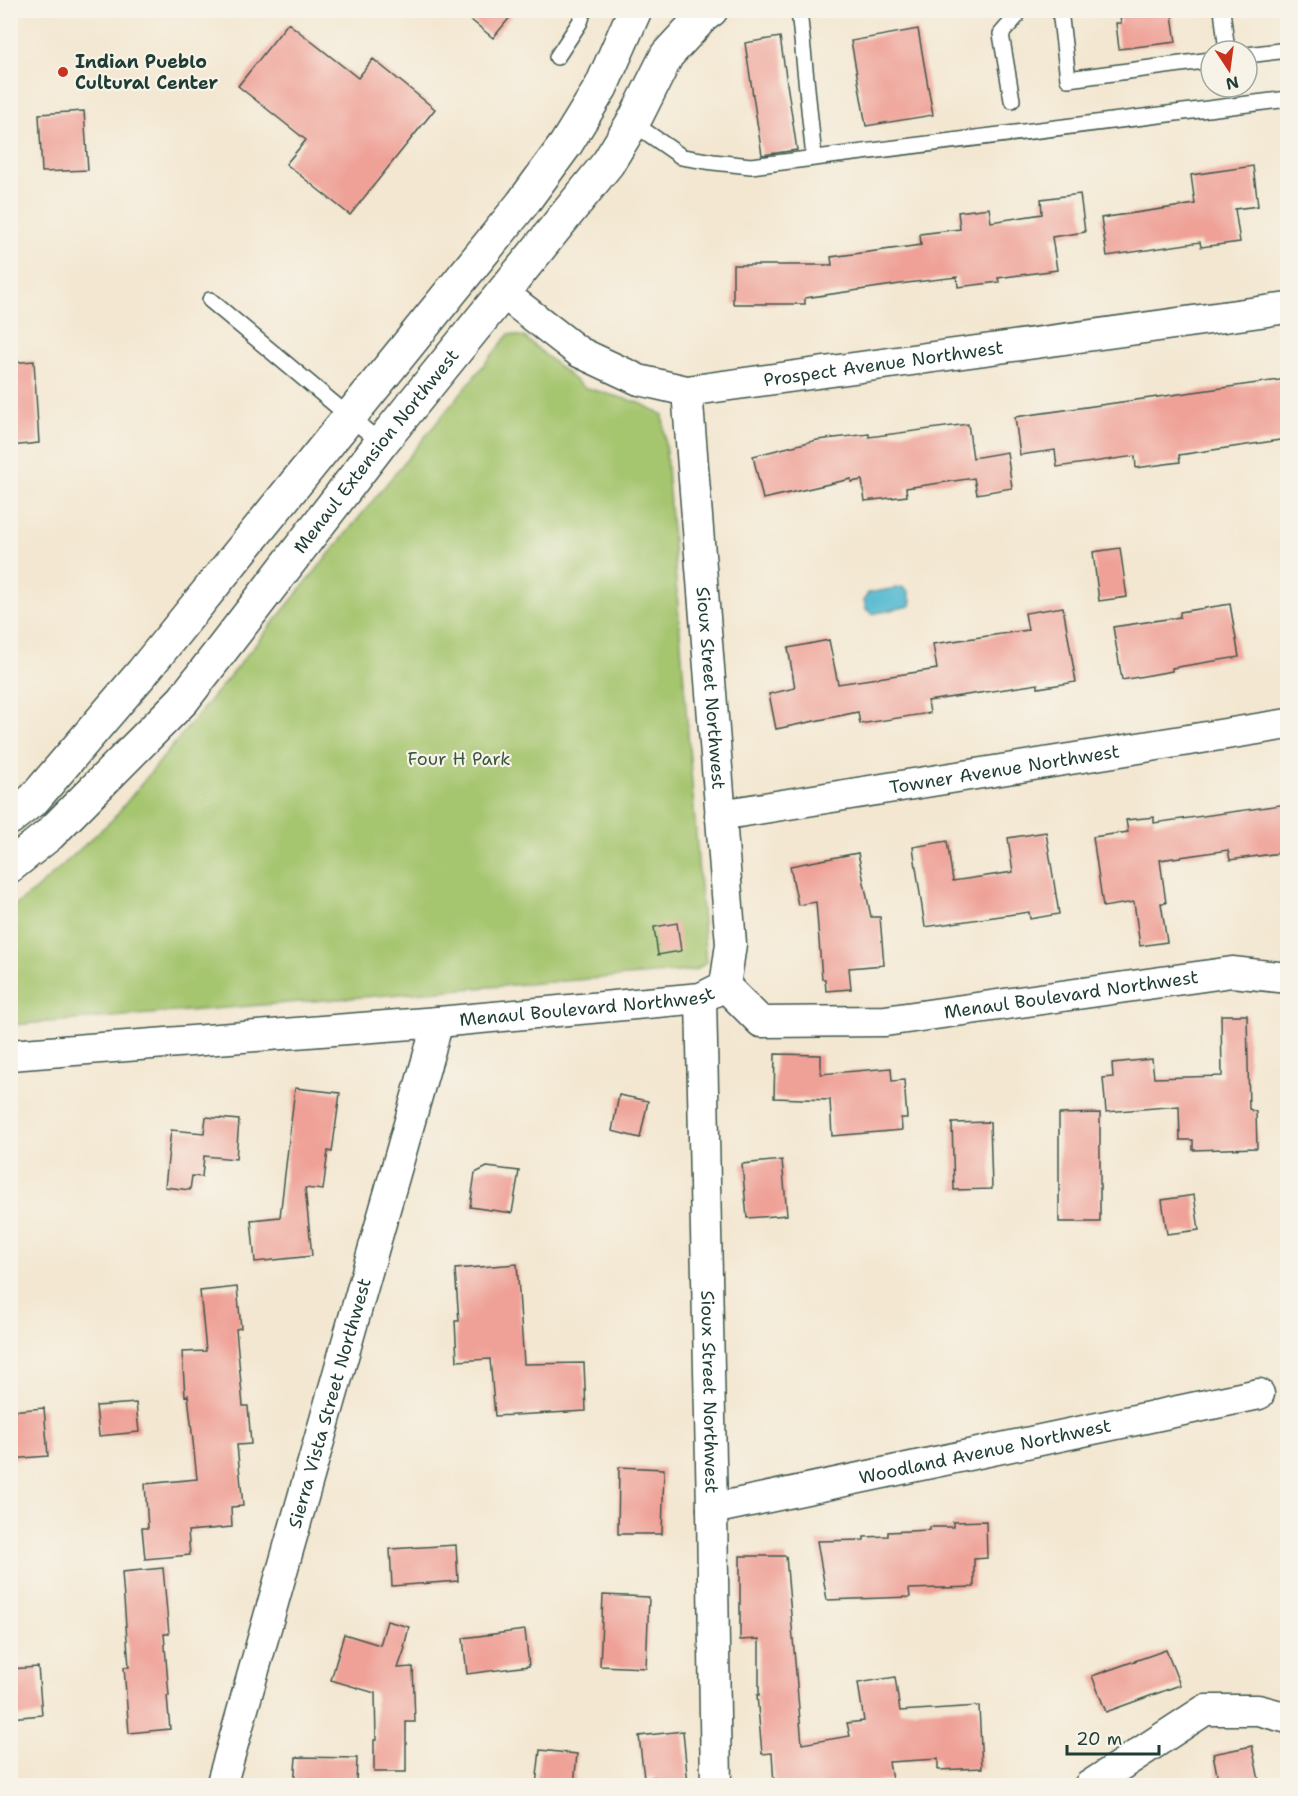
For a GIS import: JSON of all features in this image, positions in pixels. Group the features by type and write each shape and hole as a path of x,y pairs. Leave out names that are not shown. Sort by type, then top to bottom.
{"main road":[{"path":"10,818 34,799 142,673 522,204 566,144 601,87 635,10"},
{"name":"Menaul Extension Northwest","path":"10,866 50,834 183,700 381,443 608,163 633,123 667,55 711,10"}],"street":[{"name":"Prospect Avenue Northwest","path":"503,293 579,352 639,380 687,391 1287,308"},
{"name":"Sioux Street Northwest","path":"687,391 731,944 713,992 712,1509 716,1785"},
{"name":"Towner Avenue Northwest","path":"720,815 1287,724"},
{"name":"Menaul Boulevard Northwest","path":"10,1055 438,1022 713,992 761,1022 885,1021 1232,972 1287,978"},
{"name":"Sierra Vista Street Northwest","path":"221,1785 438,1022"},
{"name":"Woodland Avenue Northwest","path":"712,1509 1259,1394"},
{"path":"1089,1785 1204,1710 1258,1710 1287,1718"}],"lane":[{"path":"557,57 580,22 584,10"},
{"path":"799,10 814,158"},
{"path":"1012,100 1001,34 1016,17 1015,10"},
{"path":"1060,10 1068,79 1199,62"},
{"path":"1222,10 1226,39"},
{"path":"1259,54 1287,50"},
{"path":"633,123 682,157 751,166 1287,99"},
{"path":"210,300 381,443"}],"green space":[{"name":"Four H Park","path":"509,334 524,337 583,387 640,403 663,415 706,963 695,970 678,972 11,1025 11,908 32,893 112,820"}],"water":[{"path":"902,587 908,591 910,606 872,614 866,609 864,600 868,593"}],"building":[{"path":"459,10 516,10 493,38"},
{"path":"1119,10 1165,10 1165,16 1172,15 1176,42 1119,49 1116,23 1121,23"},
{"path":"288,23 358,78 373,59 435,109 350,215 286,164 306,140 238,86"},
{"path":"918,29 933,115 866,126 851,41"},
{"path":"780,37 797,150 762,155 745,43"},
{"path":"84,111 88,170 42,172 39,114"},
{"path":"1253,166 1258,206 1235,209 1240,242 1201,247 1200,242 1107,256 1101,218 1195,204 1191,175"},
{"path":"1080,194 1085,232 1052,237 1057,270 998,278 999,282 958,287 957,277 907,283 805,298 805,304 733,304 733,265 832,265 831,257 921,245 920,234 960,229 958,212 989,208 991,222 1042,214 1041,199"},
{"path":"34,361 39,443 10,446 10,363"},
{"path":"1287,379 1287,439 1179,455 1180,462 1136,468 1135,456 1057,467 1055,450 1020,455 1015,417"},
{"path":"968,424 973,458 1007,452 1012,488 977,494 974,478 906,488 907,496 865,501 862,480 851,482 851,479 763,499 753,456 817,440 869,434 869,437"},
{"path":"1120,548 1127,597 1099,601 1093,552"},
{"path":"1230,604 1239,657 1172,668 1172,671 1122,680 1113,627 1180,617 1180,612"},
{"path":"1063,607 1076,682 1038,688 1038,684 928,701 930,713 860,724 858,712 776,729 769,694 795,688 788,648 829,640 838,684 937,669 933,644 1028,630 1025,613"},
{"path":"1287,804 1287,852 1230,860 1228,850 1160,860 1166,903 1161,903 1167,942 1140,946 1134,902 1103,907 1093,837 1128,832 1126,820 1154,817 1154,823"},
{"path":"1046,832 1059,914 1030,919 1029,912 925,927 913,847 947,841 953,881 1013,872 1008,838"},
{"path":"858,853 871,917 880,917 884,965 849,968 851,989 826,991 825,979 822,979 816,902 798,905 790,866"},
{"path":"677,923 681,951 658,955 654,927"},
{"path":"1221,1015 1247,1015 1249,1109 1256,1112 1257,1148 1193,1150 1193,1140 1180,1140 1179,1106 1106,1112 1103,1078 1113,1077 1112,1063 1152,1059 1154,1078 1222,1076"},
{"path":"775,1054 821,1055 821,1074 891,1068 892,1081 904,1080 907,1118 901,1118 902,1130 832,1136 830,1100 774,1098"},
{"path":"295,1088 340,1093 332,1152 328,1151 323,1190 305,1188 312,1256 255,1262 251,1220 280,1217"},
{"path":"619,1095 648,1101 640,1138 612,1131"},
{"path":"1100,1113 1100,1222 1059,1222 1059,1114"},
{"path":"206,1117 239,1120 236,1159 204,1156 202,1177 192,1176 190,1190 165,1187 171,1130 204,1133"},
{"path":"990,1122 992,1189 954,1190 952,1123"},
{"path":"782,1160 787,1215 747,1218 742,1164"},
{"path":"487,1167 519,1171 512,1213 470,1207 475,1173"},
{"path":"1194,1195 1199,1230 1167,1234 1162,1200"},
{"path":"517,1264 524,1364 584,1363 586,1411 495,1416 490,1359 457,1361 455,1321 459,1321 455,1269"},
{"path":"237,1287 241,1328 236,1329 243,1406 248,1406 251,1444 237,1445 243,1506 231,1507 232,1527 188,1531 190,1555 145,1559 142,1528 148,1528 145,1484 197,1479 188,1395 185,1396 182,1352 206,1351 200,1291"},
{"path":"136,1403 139,1432 99,1436 96,1406"},
{"path":"44,1408 48,1456 10,1459 10,1411"},
{"path":"619,1467 664,1469 662,1534 618,1534"},
{"path":"986,1521 987,1558 974,1559 974,1587 909,1589 910,1597 827,1600 817,1541 864,1540 864,1537 888,1536 888,1532 930,1530 930,1527 953,1527 953,1522"},
{"path":"456,1545 458,1581 392,1586 390,1549"},
{"path":"740,1556 786,1556 802,1744 850,1736 847,1723 864,1721 858,1683 895,1677 900,1711 979,1706 982,1768 938,1770 938,1759 889,1762 892,1780 855,1785 774,1785 772,1753 762,1754 757,1695 759,1695 759,1639 740,1640"},
{"path":"163,1568 169,1634 164,1634 170,1729 129,1733 124,1667 129,1667 122,1572"},
{"path":"603,1595 649,1597 646,1668 600,1666"},
{"path":"387,1621 409,1627 398,1668 413,1667 415,1722 406,1722 406,1772 374,1772 375,1693 331,1680 344,1634 380,1645"},
{"path":"525,1630 529,1666 467,1674 463,1638"},
{"path":"1166,1650 1180,1685 1106,1712 1092,1676"},
{"path":"38,1667 42,1715 10,1718 10,1669"},
{"path":"683,1731 688,1785 656,1785 655,1777 644,1778 639,1736"},
{"path":"1252,1746 1260,1785 1219,1785 1213,1754"},
{"path":"540,1750 577,1754 574,1785 536,1785"},
{"path":"296,1757 357,1758 356,1785 294,1785"}],"place":[{"name":"Indian Pueblo Cultural Center","path":"63,72"}]}
